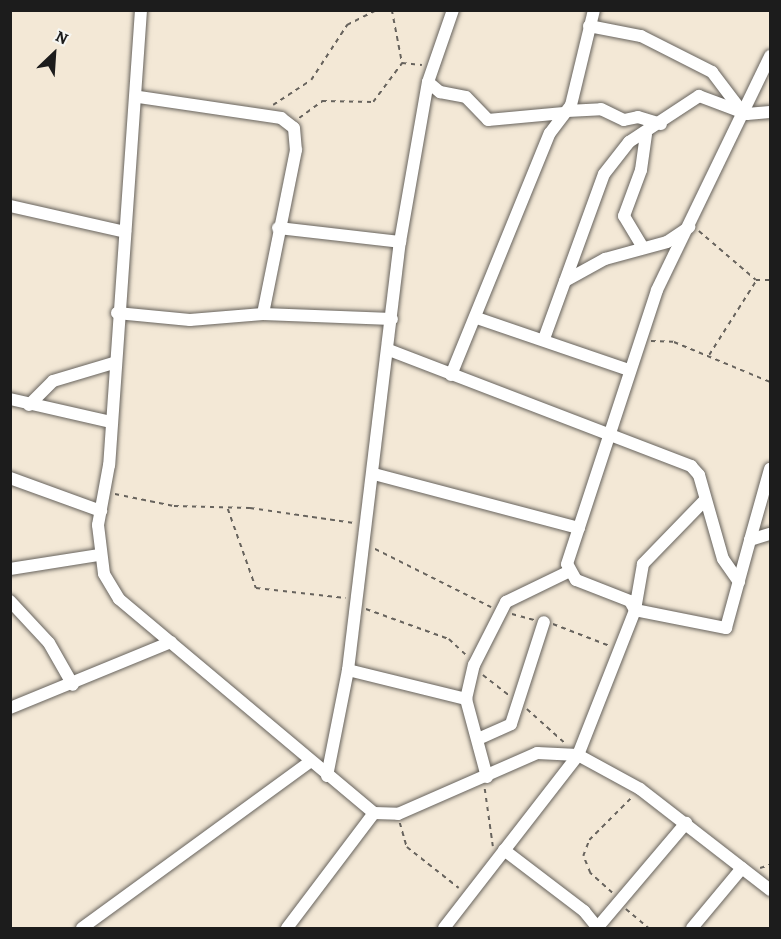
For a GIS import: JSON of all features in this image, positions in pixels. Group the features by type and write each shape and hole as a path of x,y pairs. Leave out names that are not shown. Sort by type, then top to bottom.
{"street":[{"path":"141,10 139,96 117,313 111,422 98,555 119,599 327,776 374,813 399,814 485,779 537,753 578,755 640,789 686,822 771,890"},
{"path":"327,776 348,670 362,542 374,474 400,242 428,82 453,10"},
{"path":"452,375 550,133 566,112 594,10"},
{"path":"589,26 641,36 712,72 743,111"},
{"path":"568,572 607,432 638,342 743,111 771,56"},
{"path":"428,82 440,92 466,97 488,120 601,109 624,120 638,117 661,124"},
{"path":"139,96 290,122 296,150 278,228 263,314"},
{"path":"545,336 604,174 629,142 646,134 699,96 743,111 771,112"},
{"path":"642,246 624,216 641,170 646,134"},
{"path":"10,206 125,232"},
{"path":"565,281 642,246 667,243 692,225"},
{"path":"278,228 400,242"},
{"path":"117,313 190,321 263,314 392,319"},
{"path":"477,318 545,336 629,370"},
{"path":"389,350 691,466 723,559 739,582"},
{"path":"29,405 53,381 113,363"},
{"path":"10,399 111,422"},
{"path":"568,572 630,601 635,610 726,628 771,469"},
{"path":"374,474 579,528"},
{"path":"10,478 101,511"},
{"path":"444,928 578,755 617,648 635,610 644,564 704,501"},
{"path":"750,540 771,534"},
{"path":"10,568 98,555"},
{"path":"485,779 478,740 466,699 474,665 506,602 568,572"},
{"path":"10,601 50,643 73,685"},
{"path":"478,740 515,716 544,622"},
{"path":"10,708 73,685 171,642"},
{"path":"348,670 466,699"},
{"path":"82,928 311,761"},
{"path":"287,928 374,813"},
{"path":"500,854 584,911 598,928 686,822"},
{"path":"692,928 742,868"}],"path":[{"path":"262,116 283,95 311,80 347,25 376,10"},
{"path":"290,122 322,101 373,102 402,63 392,10"},
{"path":"402,63 434,66"},
{"path":"692,225 756,280 771,280"},
{"path":"707,356 756,280"},
{"path":"638,342 674,342 771,382"},
{"path":"105,492 174,506 227,508 365,524"},
{"path":"227,508 256,588 355,602 448,639 474,665"},
{"path":"362,542 457,595 617,648"},
{"path":"485,779 500,854"},
{"path":"640,789 589,840 583,856 590,873 649,928"},
{"path":"399,814 407,847 470,896"}]}
